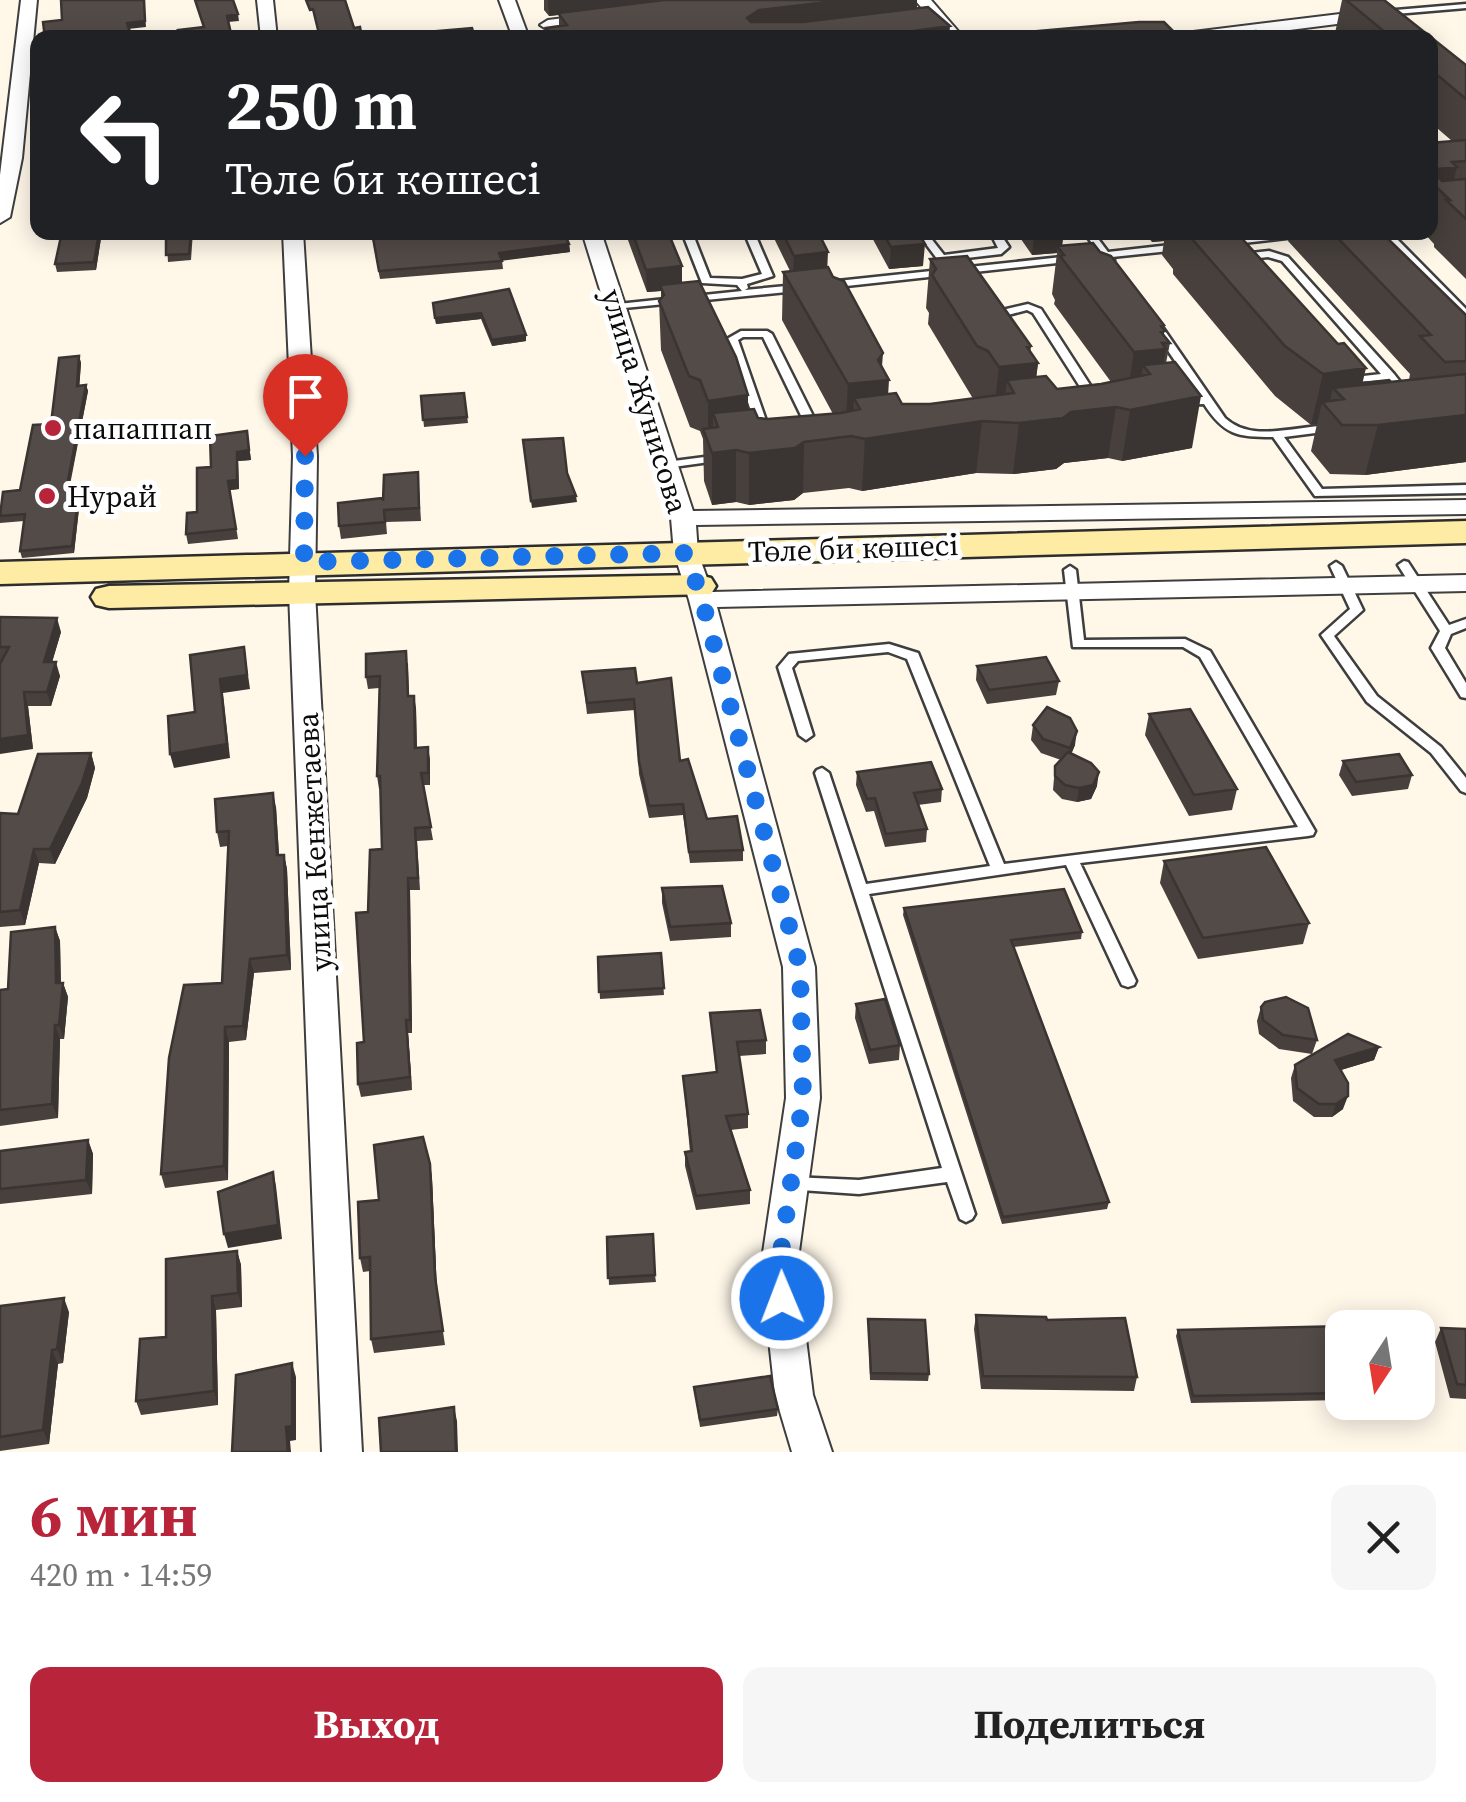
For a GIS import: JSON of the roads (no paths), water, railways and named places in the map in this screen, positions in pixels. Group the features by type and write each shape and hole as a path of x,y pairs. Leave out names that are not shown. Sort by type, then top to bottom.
{"main road":[{"name":"Төле би көшесі","path":"0,599 303,577 1466,532"},
{"name":"Төле би көшесі","path":"0,573 303,577"}],"street":[{"path":"0,217 13,158 29,0"},
{"path":"265,0 268,30"},
{"path":"507,0 517,30"},
{"path":"923,0 949,30"},
{"path":"1236,30 1378,7 1405,30"},
{"path":"916,18 936,16"},
{"path":"548,25 608,17"},
{"name":"улица Кенжетаева","path":"293,240 305,456 303,577 342,1452"},
{"name":"улица Жунисова","path":"594,240 666,465 800,967 803,1098 779,1266 794,1395 812,1452"},
{"path":"692,564 1325,502 1466,507"},
{"path":"692,564 1072,582 1410,575 1466,584"}],"lane":[{"path":"1378,7 1466,6"},
{"path":"690,240 706,282 743,288 768,276 752,240"},
{"path":"928,240 940,258 981,256 1004,248 999,240"},
{"path":"1095,240 1115,268"},
{"path":"1218,242 1237,240"},
{"path":"1392,240 1466,314"},
{"path":"820,286 1200,244"},
{"path":"1238,265 1246,255 1269,254 1285,259 1414,404"},
{"path":"981,256 989,267"},
{"path":"618,307 743,288 802,288"},
{"path":"1014,339 1002,313 1028,307 1037,311 1101,412 1087,414"},
{"path":"1156,325 1222,424 1234,433 1276,434 1350,426"},
{"path":"769,448 732,339 742,334 767,334 822,444 805,447"},
{"path":"1346,396 1336,382 1390,376"},
{"path":"1177,404 1207,400"},
{"path":"1276,434 1325,502 1466,489"},
{"path":"666,465 736,456"},
{"path":"1410,575 1446,632"},
{"path":"1341,577 1357,610 1327,635 1372,699 1436,750 1466,788"},
{"path":"860,890 1072,859 1308,831 1205,654 1185,642 1078,644 1072,582"},
{"path":"1465,625 1446,632 1439,640 1439,656 1466,694"},
{"path":"806,735 786,666 794,657 889,648 913,656 998,870"},
{"path":"822,773 966,1214"},
{"path":"1072,859 1128,981"},
{"path":"792,1184 859,1188 952,1174"}],"place":[{"name":"папаппап","path":"53,428"},
{"name":"Нурай","path":"47,496"}]}
